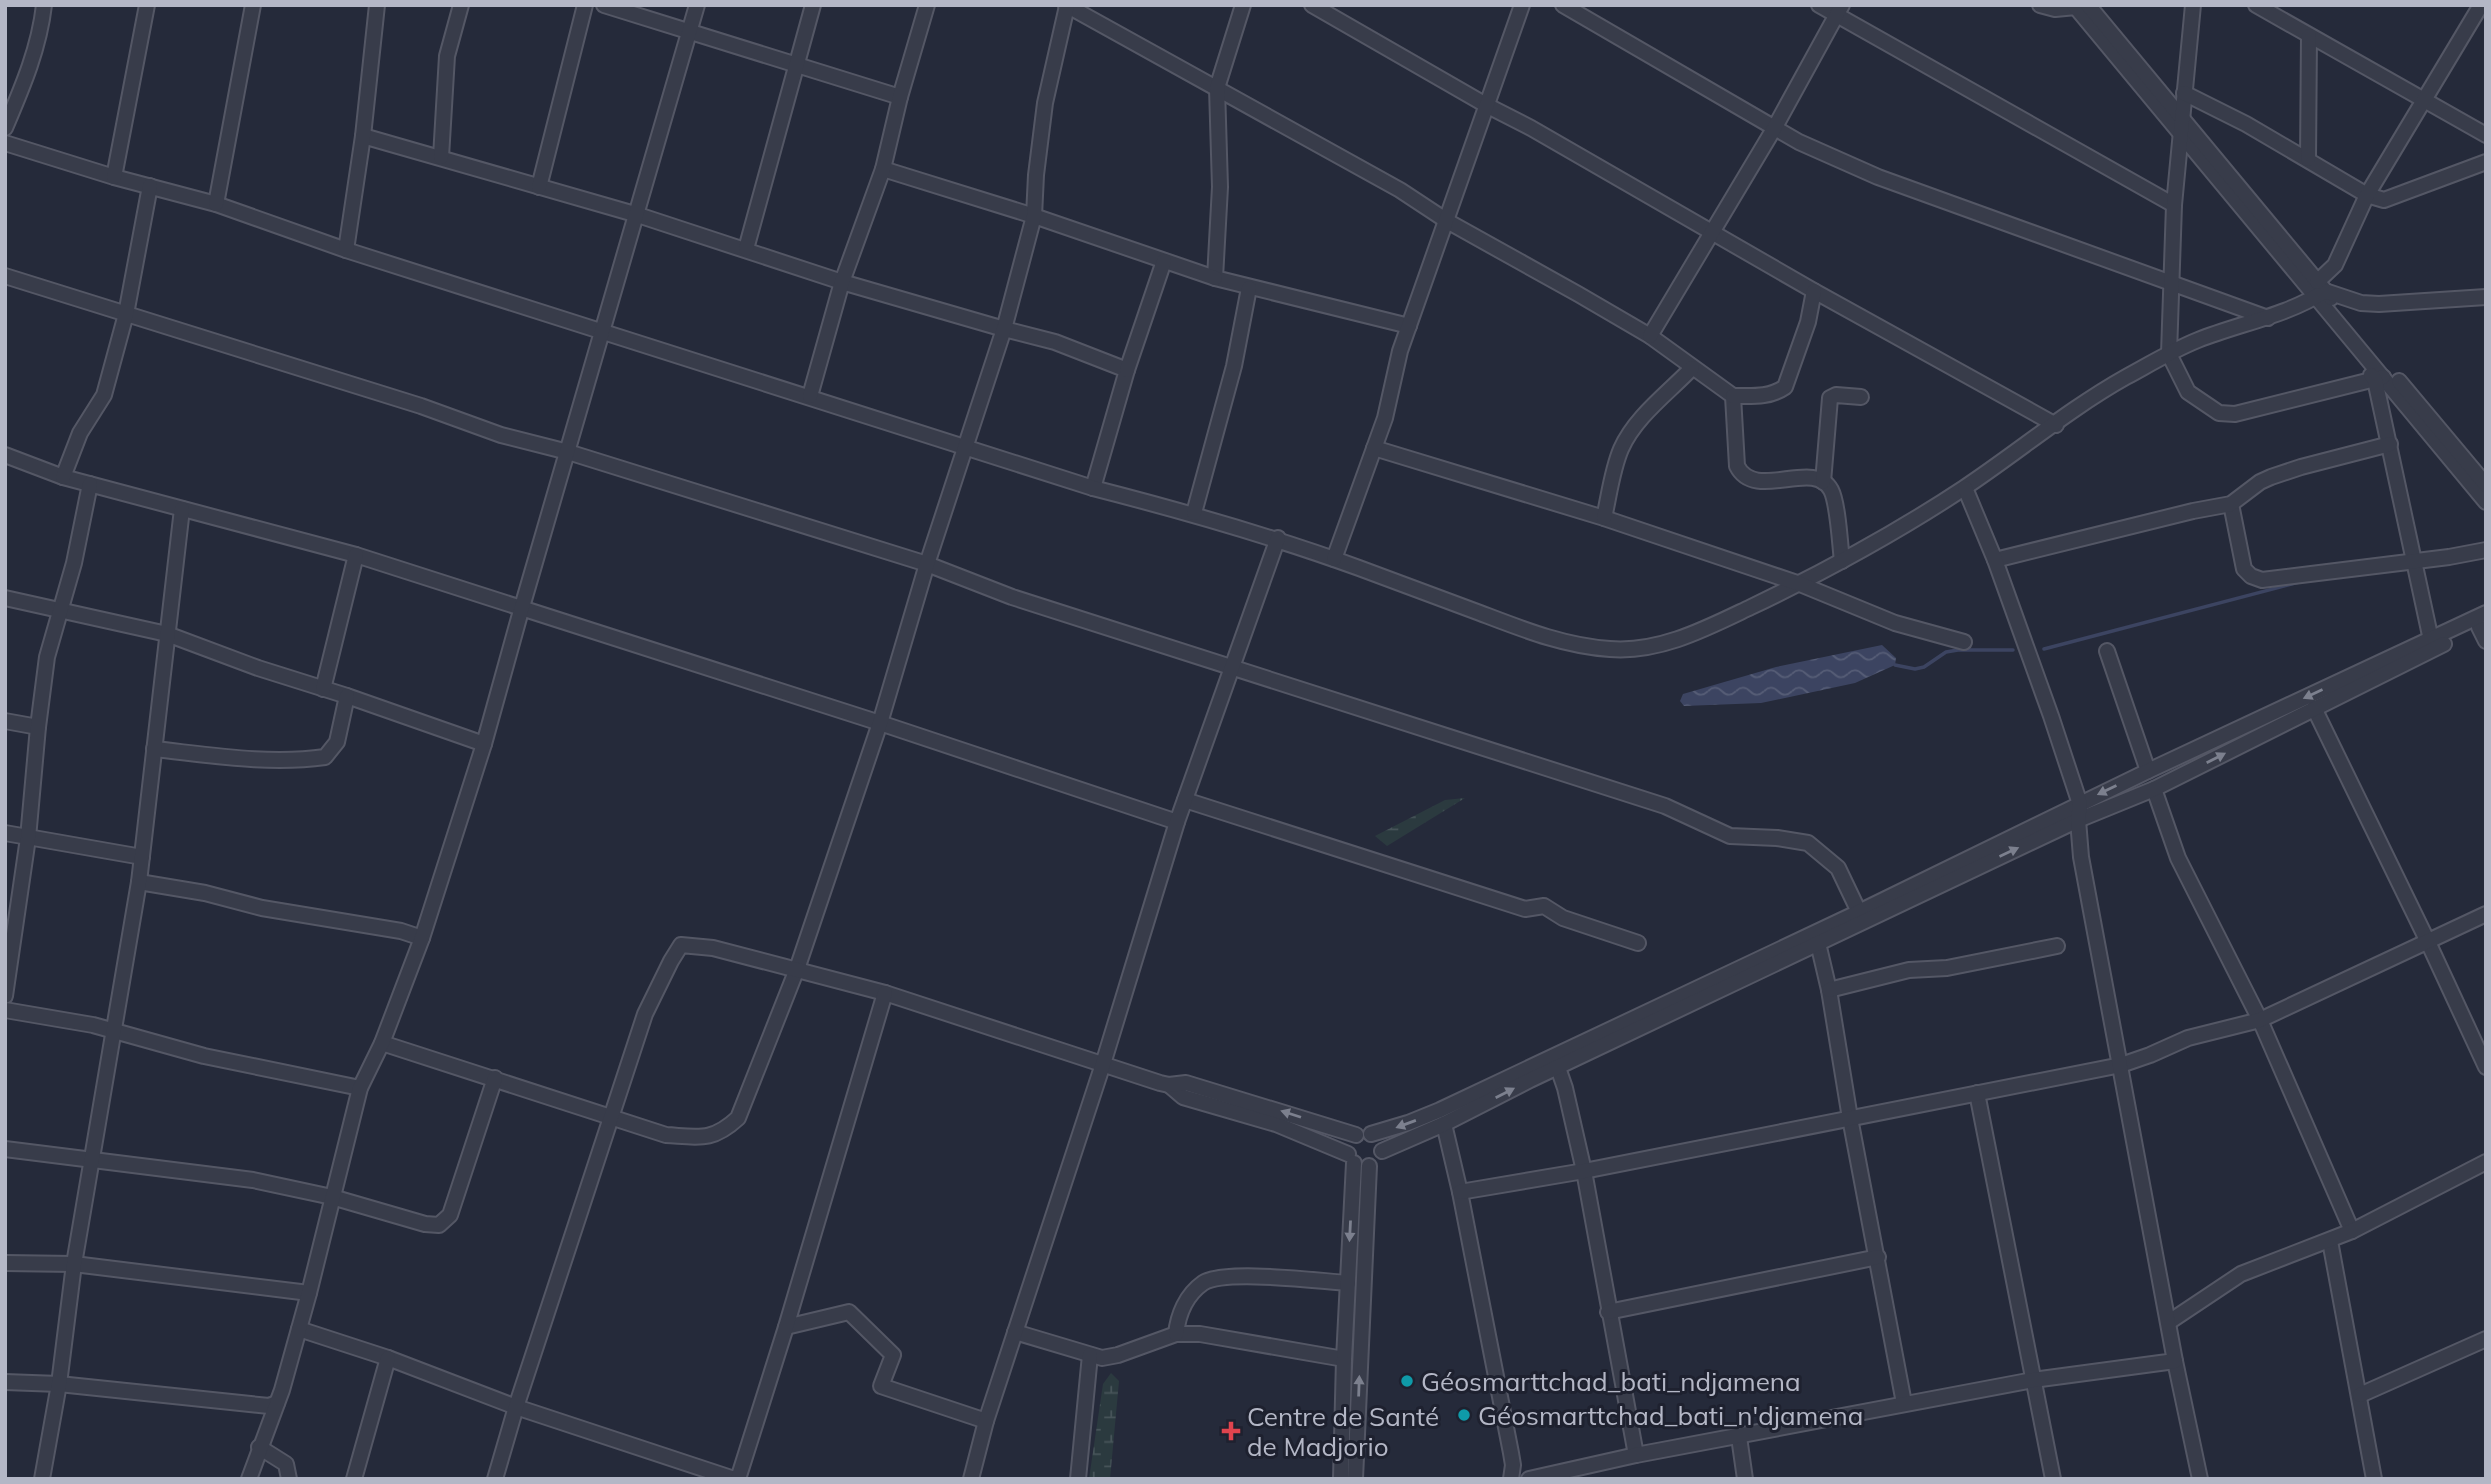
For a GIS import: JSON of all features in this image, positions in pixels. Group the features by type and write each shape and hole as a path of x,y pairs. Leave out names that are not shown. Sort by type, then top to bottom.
{"street":[{"path":"5,128 31,65 44,5"},
{"path":"114,177 147,5"},
{"path":"216,204 253,5"},
{"path":"346,250 363,136 377,5"},
{"path":"441,157 447,56 461,5"},
{"path":"539,187 585,5"},
{"path":"604,5 900,97"},
{"path":"249,1479 277,1403 299,1329 360,1088 382,1043 422,938 484,744 697,5"},
{"path":"746,249 813,5"},
{"path":"810,396 842,282 883,169 900,97 927,5"},
{"path":"1215,278 1220,187 1217,88 1243,5"},
{"path":"1312,5 1486,105 1543,134 1711,233 2056,425"},
{"path":"1335,559 1385,418 1400,351 1522,5"},
{"path":"1819,5 1839,10 2174,205"},
{"path":"2040,5 2055,9 2080,6"},
{"path":"2193,5 2174,205 2169,354 2188,392 2219,413 2235,414 2379,378"},
{"path":"2256,5 2486,135"},
{"path":"382,1043 666,1135 704,1137 723,1132 738,1118 797,969 880,723 927,564 1004,330 1034,216 1035,175 1045,103 1067,6 1093,11 1217,88 1578,293 1650,336 1733,396 1764,396 1777,393 1786,387 1808,322 1814,291"},
{"path":"1565,6 1817,151 1878,177 2268,318"},
{"path":"2080,6 2182,119 2317,292 2379,378 2486,502"},
{"path":"2080,6 2181,134 2486,485"},
{"path":"5,144 216,204 346,250 1093,488 1194,513 1278,538 1531,633 1576,646 1614,650 1642,649 1709,628 1800,584 1898,530 1965,488 2122,380 2199,340 2268,318 2317,292 2334,264 2367,195 2483,6"},
{"path":"1650,336 1775,127 1839,10"},
{"path":"2308,159 2309,36"},
{"path":"2185,93 2308,159 2367,195 2384,200 2486,162"},
{"path":"363,136 638,215 842,282 1004,330 1055,342 1127,370"},
{"path":"883,169 1034,216 1215,278 1409,326"},
{"path":"62,477 80,432 104,395 126,314 150,186"},
{"path":"1093,488 1127,370 1164,261"},
{"path":"5,276 421,406 501,435 568,453 927,564 1012,597 1665,806 1730,836 1777,838 1808,844 1838,868 1859,912"},
{"path":"1194,513 1234,366 1250,288"},
{"path":"2317,292 2361,303 2379,304 2484,298"},
{"path":"1604,518 1619,453 1628,436 1640,420 1692,368"},
{"path":"2379,378 2413,560 2431,639"},
{"path":"1823,482 1830,398 1836,395 1861,397"},
{"path":"1733,396 1737,466 1740,472 1752,480 1811,478 1823,482 1832,492 1842,561"},
{"path":"1995,560 2231,503 2271,477 2390,444"},
{"path":"1374,448 1604,518 1800,584 1895,623 1964,642"},
{"path":"5,455 62,477 356,555 880,723 1177,822"},
{"path":"5,996 28,838 47,657 74,563 90,484"},
{"path":"1965,488 1995,560 2080,804 2078,820 2081,858 2175,1361 2200,1479"},
{"path":"2231,503 2244,569 2251,576 2262,580 2486,550"},
{"path":"42,1479 60,1384 74,1264 139,882 182,509"},
{"path":"971,1479 986,1421 1103,1064 1177,822 1278,538"},
{"path":"323,689 356,555"},
{"path":"5,598 167,635 484,744"},
{"path":"1382,1151 1444,1124 1589,1040 2148,771 2431,639 2483,621"},
{"path":"2483,621 2486,641"},
{"path":"1169,1085 1186,1083 1356,1135 1371,1134 1430,1114 1556,1061 1818,943 2078,820 2154,789 2483,621"},
{"path":"2107,651 2148,771"},
{"path":"154,749 261,760 306,760 325,757 337,742 347,696"},
{"path":"2314,708 2486,1067"},
{"path":"5,720 38,727"},
{"path":"2154,789 2178,858 2260,1020 2352,1231"},
{"path":"1185,800 1525,909 1544,906 1563,918 1638,943"},
{"path":"5,833 142,858"},
{"path":"139,882 205,893 262,908 401,931 422,938"},
{"path":"1461,1192 1584,1171 2121,1065 2188,1038 2260,1020 2486,914"},
{"path":"1818,943 1829,990 1850,1118 1904,1403"},
{"path":"495,1479 609,1118 645,1014 681,945 713,948 885,993 1169,1085 1183,1097 1276,1124 1369,1166"},
{"path":"1829,990 1896,972 1947,968 2057,946"},
{"path":"299,1329 388,1358 516,1407 736,1479 786,1326 885,993"},
{"path":"5,1010 93,1025 204,1056 360,1088"},
{"path":"1556,1061 1584,1171 1636,1455"},
{"path":"5,1149 253,1180 439,1225 450,1214 495,1078"},
{"path":"1977,1093 2053,1479"},
{"path":"1444,1124 1461,1192 1511,1453 1511,1479"},
{"path":"1369,1166 1378,1161 1382,1151 1379,1141 1371,1134"},
{"path":"1341,1479 1351,1158 1349,1143 1356,1135"},
{"path":"2169,1322 2241,1274 2352,1231 2486,1162"},
{"path":"1355,1479 1369,1166"},
{"path":"2330,1241 2374,1479"},
{"path":"1608,1312 1878,1257"},
{"path":"5,1263 74,1264 309,1293"},
{"path":"1176,1334 1178,1316 1188,1299 1204,1283 1227,1276 1348,1283"},
{"path":"786,1326 849,1312 893,1355 881,1387 986,1421"},
{"path":"1015,1332 1102,1358 1176,1334 1200,1334 1344,1359"},
{"path":"2360,1395 2486,1339"},
{"path":"1078,1479 1090,1355"},
{"path":"354,1479 388,1358"},
{"path":"1529,1479 1636,1455 1904,1403 2033,1380 2175,1361"},
{"path":"5,1382 60,1384 269,1406 277,1403"},
{"path":"1739,1437 1745,1479"},
{"path":"259,1447 286,1464 289,1479"}],"green space":[{"path":"1465,798 1387,846 1375,836 1445,800"},
{"path":"1111,1373 1119,1381 1110,1479 1089,1479 1103,1384"}],"water":[{"path":"1882,645 1896,658 1895,665 1855,683 1761,703 1684,706 1680,701 1683,694 1776,667"}],"waterway":[{"path":"2044,649 2303,581"},
{"path":"1895,665 1915,669 1924,667 1946,652 1958,650 2013,650"}],"place":[{"name":"Géosmarttchad_bati_ndjamena","path":"1407,1381"},
{"name":"Géosmarttchad_bati_n'djamena","path":"1464,1415"},
{"name":"Centre de Santé de Madjorio","path":"1231,1431"}]}
